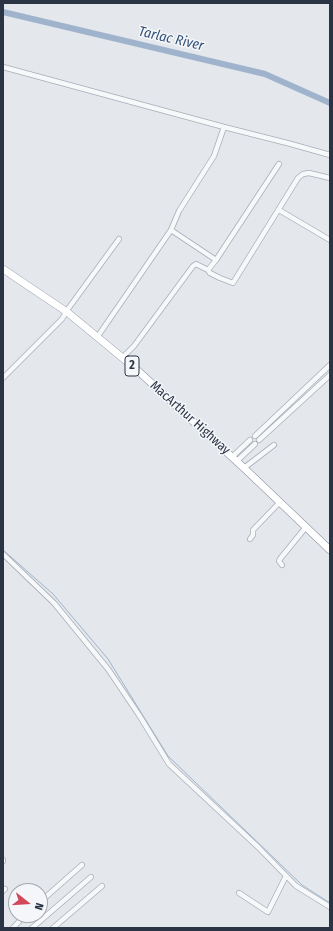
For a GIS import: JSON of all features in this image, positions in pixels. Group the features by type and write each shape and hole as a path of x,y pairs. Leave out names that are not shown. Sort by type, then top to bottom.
{"highway":[{"name":"MacArthur Highway","path":"3,269 67,312 98,336 244,468 330,550"}],"street":[{"path":"3,67 224,128 330,155"},
{"path":"98,336 171,230 179,211 214,156 224,128"},
{"path":"208,270 279,164"},
{"path":"122,358 134,346 193,266 196,264 208,270 210,273 233,283 298,178 303,174 309,173 330,178"},
{"path":"279,210 330,240"},
{"path":"171,230 216,260"},
{"path":"3,378 62,319 119,239"},
{"path":"255,436 330,366"},
{"path":"259,440 330,375"},
{"path":"305,389 310,393"},
{"path":"281,411 286,415"},
{"path":"234,459 250,440"},
{"path":"234,459 255,444"},
{"path":"244,468 274,446"},
{"path":"250,539 253,535 253,530 280,502"},
{"path":"282,565 279,561 280,559 306,527"},
{"path":"3,554 54,603 105,665 140,715 168,764 258,847 296,886 330,907"},
{"path":"48,895 82,865"},
{"path":"239,893 268,912 286,876"},
{"path":"32,928 91,877"},
{"path":"53,928 102,886"}],"waterway":[{"name":"Tarlac River","path":"3,12 265,74 330,103"},
{"path":"3,550 53,594 108,659 168,756 302,885 330,903"}]}
